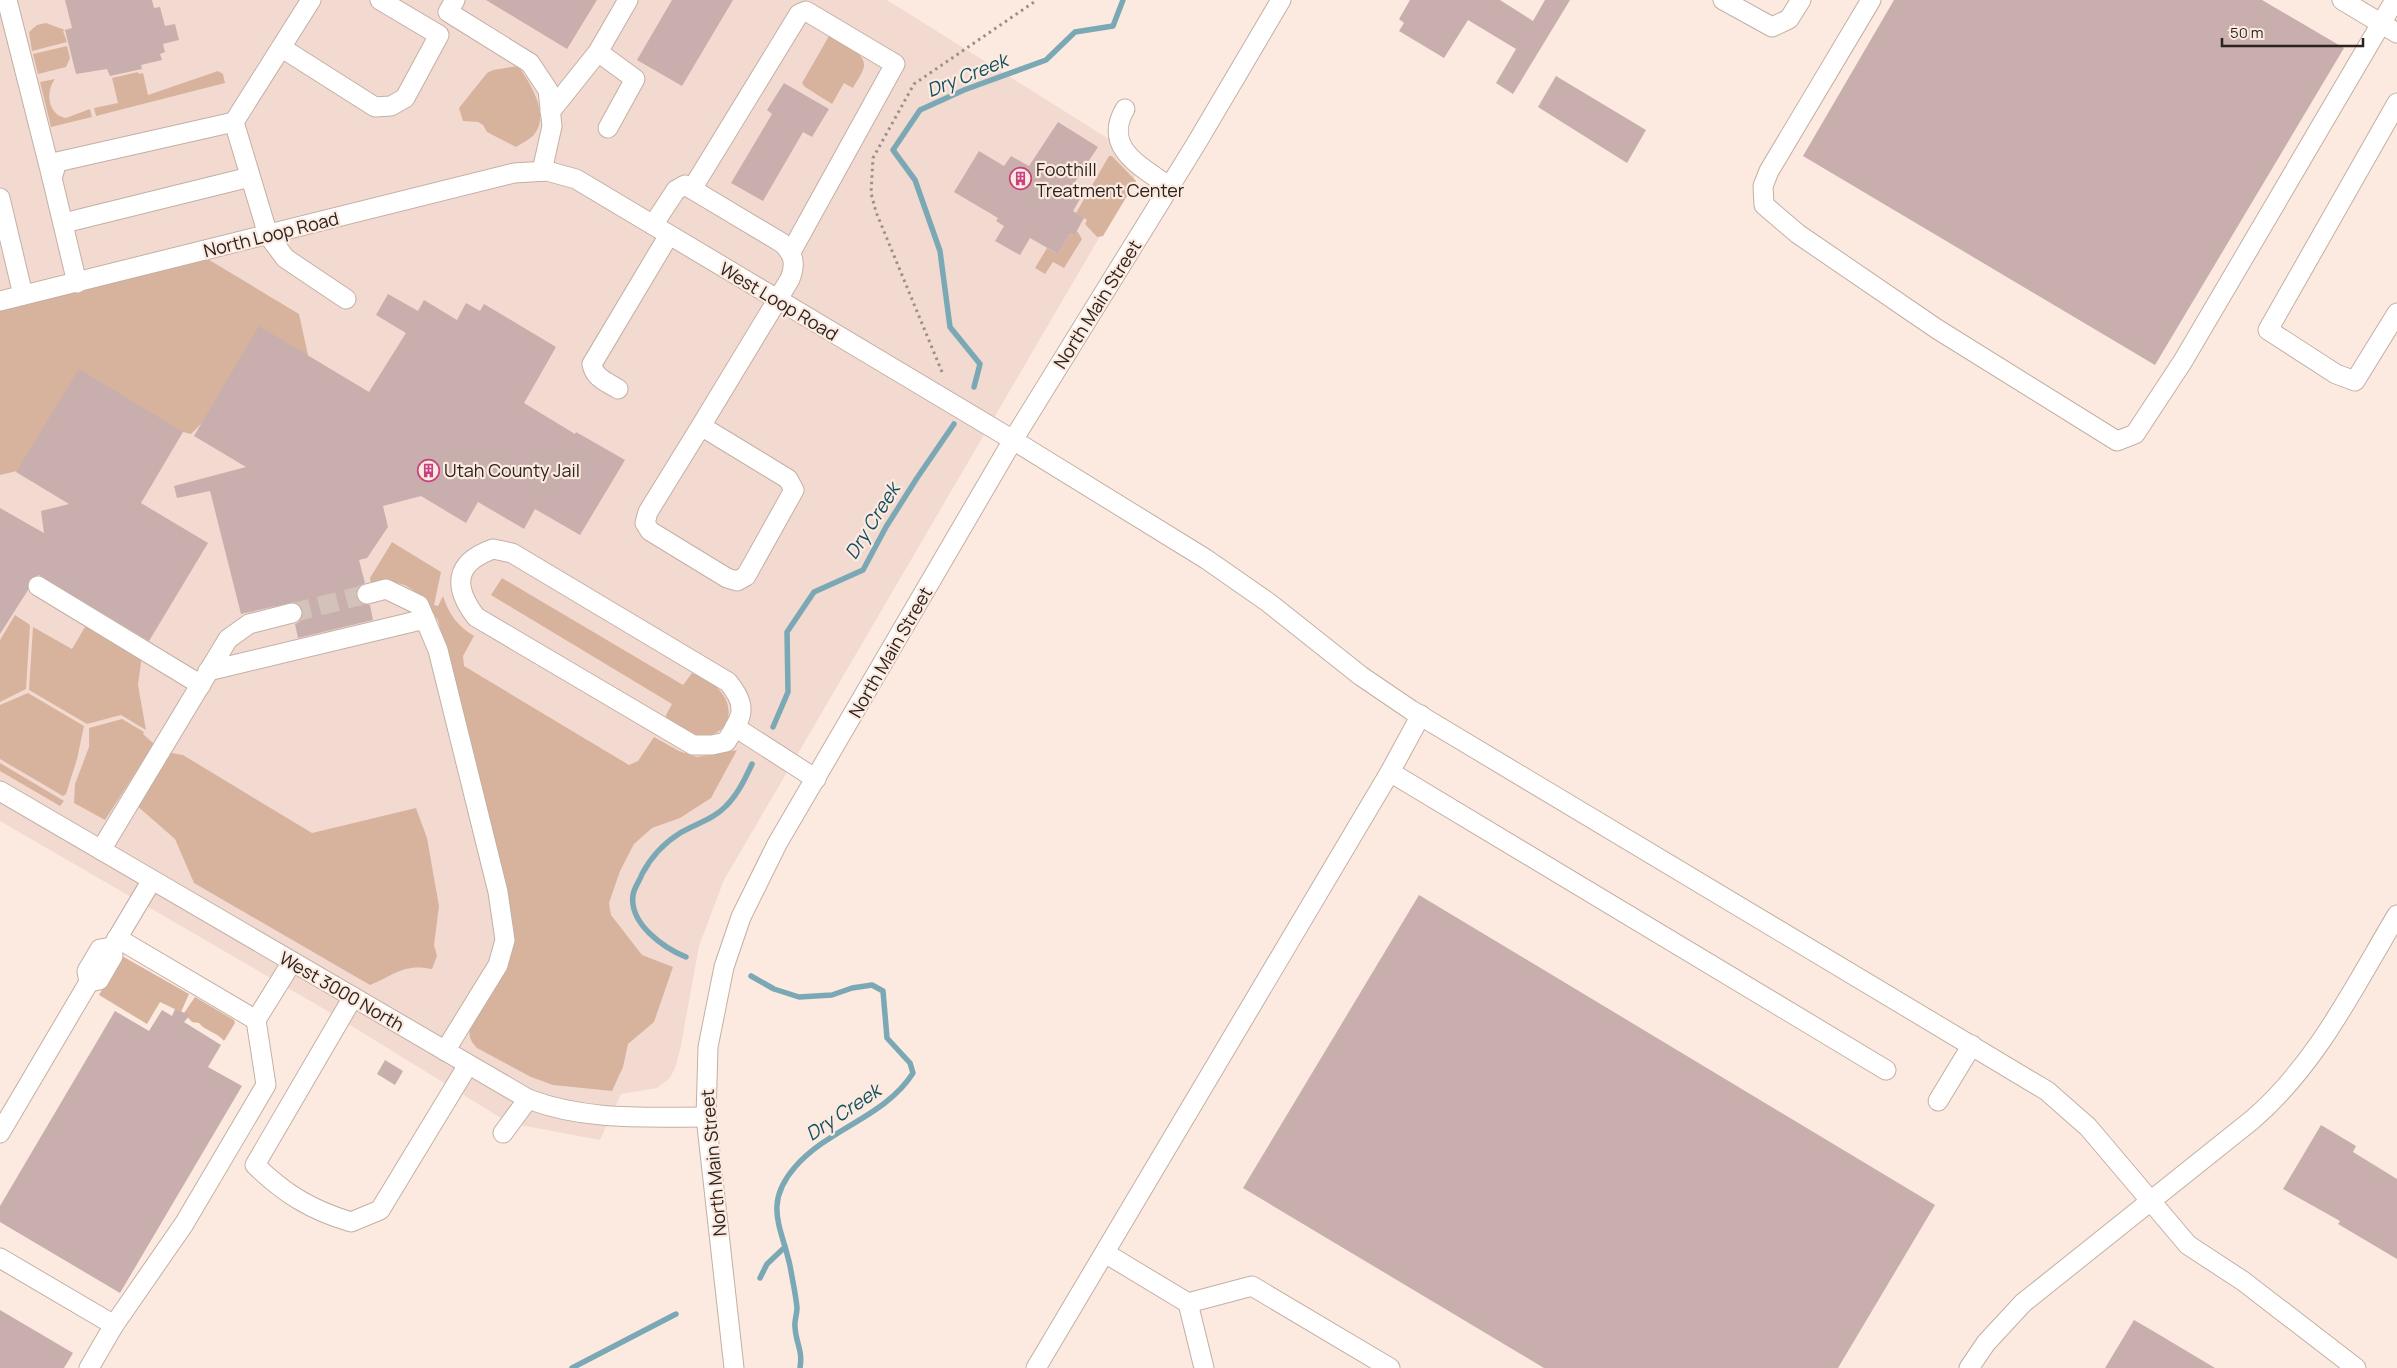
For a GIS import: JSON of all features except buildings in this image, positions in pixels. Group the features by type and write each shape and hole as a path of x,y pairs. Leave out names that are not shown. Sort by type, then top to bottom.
{"street":[{"path":"52,178 57,162 234,122 311,0"},
{"path":"380,0 439,36"},
{"path":"550,112 598,52 628,0"},
{"name":"North Main Street","path":"734,1368 706,1117 708,1047 724,966 741,917 777,844 1013,440 1170,187 1281,0"},
{"path":"1723,0 1772,27 1789,19 1801,0"},
{"path":"1871,0 1769,171 1763,186 1764,205 1798,234 1937,328 2117,442 2135,434 2183,361 2389,28 2395,0"},
{"path":"2342,0 2389,28"},
{"path":"6,1 64,223 77,283"},
{"path":"282,48 375,107 391,106 405,98 439,36 452,6 530,63 548,90 552,126 542,170"},
{"path":"692,189 799,14 806,10 895,64 792,252 794,268 778,300 700,426 648,512 645,522 650,531 727,578 737,580 746,576 794,490 788,479 700,426"},
{"path":"598,52 635,79 608,128"},
{"path":"2397,103 2268,330 2336,374 2355,381 2397,313"},
{"path":"1125,109 1117,125 1118,138 1122,147 1140,166 1170,187"},
{"path":"234,122 268,235 285,258 346,299"},
{"name":"West Loop Road","path":"542,170 576,179 1013,440 1213,564 1269,604 1361,676 1421,715 2047,1091 2070,1110 2105,1146 2188,1245 2243,1281 2356,1368"},
{"name":"North Loop Road","path":"0,301 514,173 542,170"},
{"path":"64,223 250,177"},
{"path":"618,389 600,378 593,371 592,364 661,230 676,190 685,185 782,243 792,252"},
{"path":"0,198 23,295"},
{"path":"493,549 512,553 728,682 738,694 742,706 741,718 735,727 726,742 712,746 693,745 672,734 476,617 464,601 459,585 464,569 475,555 493,549"},
{"path":"38,586 205,678 425,619"},
{"path":"368,594 386,589 419,606 425,619 438,650 498,892 505,940 498,964 445,1051"},
{"path":"101,850 228,639 249,624 292,613"},
{"path":"1036,1368 1390,772 1421,715"},
{"path":"735,727 816,779"},
{"path":"1390,772 1886,1070"},
{"name":"West 3000 North","path":"0,791 528,1099 561,1110 599,1116 706,1117"},
{"path":"0,1133 89,982 86,971 100,949 114,943 152,880"},
{"path":"1969,1368 1992,1336 2022,1303 2268,1106 2301,1071 2317,1048 2397,915"},
{"path":"114,943 256,1020"},
{"path":"89,1368 114,1325 184,1224 266,1086 256,1020 292,962"},
{"path":"353,998 255,1165 278,1186 321,1213 351,1222 380,1210 468,1065"},
{"path":"1938,1101 1972,1045"},
{"path":"503,1133 528,1099"},
{"path":"1105,1253 1188,1303 1204,1368"},
{"path":"0,1258 114,1325"},
{"path":"1188,1303 1252,1286 1390,1368"}],"path":[{"path":"942,372 876,212 871,193 873,158 914,84 1037,0"}],"shaded area":[{"path":"0,0 887,0 1144,161 724,880 699,946 681,1045 676,1066 670,1078 657,1088 621,1094 600,1140 509,1123 324,1009 0,821"},
{"path":"46,23 65,30 63,31 67,42 32,51 29,32 37,25"},
{"path":"829,36 845,44 861,56 864,66 853,88 844,83 832,104 805,87 802,83"},
{"path":"67,46 70,58 66,67 38,74 33,54"},
{"path":"518,66 537,100 540,119 538,128 533,136 516,147 487,132 483,125 478,122 463,121 459,108 487,73 493,70"},
{"path":"218,71 223,74 225,83 96,116 94,108 118,103 112,78 138,72 139,74 143,73 148,95"},
{"path":"55,79 49,96 55,112 66,118 90,109 92,117 51,127 40,82"},
{"path":"1109,156 1112,156 1136,181 1103,236 1097,237 1085,224 1087,220 1076,213"},
{"path":"1077,231 1082,239 1064,268 1053,262 1045,274 1035,268 1047,248 1058,254 1070,234 1073,236"},
{"path":"206,258 299,314 308,355 201,424 191,434 183,432 0,475 0,310"},
{"path":"392,542 441,572 434,605 438,606 443,596 448,609 455,619 474,636 463,656 464,666 629,765 638,761 654,737 679,751 697,757 737,750 711,798 680,818 652,828 634,844 620,871 609,903 611,915 642,955 673,967 654,1022 628,1044 623,1067 612,1091 553,1085 531,1077 477,1048 472,1042 469,1034 471,1023 514,940 514,929 438,620 425,601 411,588 394,582 371,583 370,578"},
{"path":"502,578 683,685 692,673 716,686 726,700 728,708 725,726 718,732 703,736 688,732 666,719 672,704 491,595"},
{"path":"15,615 30,625 26,689 0,702 0,640"},
{"path":"88,622 142,655 138,685 146,730 121,715 87,724 29,690 33,627 72,649"},
{"path":"28,693 84,726 77,759 66,794 63,796 0,759 0,705"},
{"path":"122,719 144,732 143,734 154,744 105,820 74,803 75,784 89,747 89,728"},
{"path":"166,752 183,755 312,833 416,808 427,838 439,906 434,945 437,956 432,969 406,969 370,985 194,883 175,839 135,804"},
{"path":"0,763 64,801 60,806 0,771"},
{"path":"122,956 189,994 181,1012 160,1002 147,1024 99,995"},
{"path":"195,997 234,1020 235,1023 224,1041 199,1023 192,1022 184,1013"}],"waterway":[{"name":"Dry Creek","path":"974,387 980,364 950,327 940,251 915,180 893,150 920,110 964,90 1046,60 1075,32 1113,26 1123,0"},
{"name":"Dry Creek","path":"773,727 788,692 787,632 814,592 863,570 886,527 954,424"},
{"name":"Dry Creek","path":"686,957 668,948 642,925 636,916 633,906 634,892 649,862 658,851 680,833 721,811 738,791 752,764"},
{"name":"Dry Creek","path":"751,976 774,989 799,997 832,995 852,988 872,985 883,991 887,1038 910,1063 913,1073 888,1101 824,1142 809,1154 795,1167 779,1194 778,1218 788,1256 796,1299 795,1325 801,1356 800,1368"},
{"path":"760,1278 767,1264 785,1247"},
{"path":"572,1368 676,1314"}],"tunnel":[{"path":"292,613 367,594"}],"place":[{"name":"Foothill Treatment Center","path":"1020,179"},
{"name":"Utah County Jail","path":"428,470"}]}
